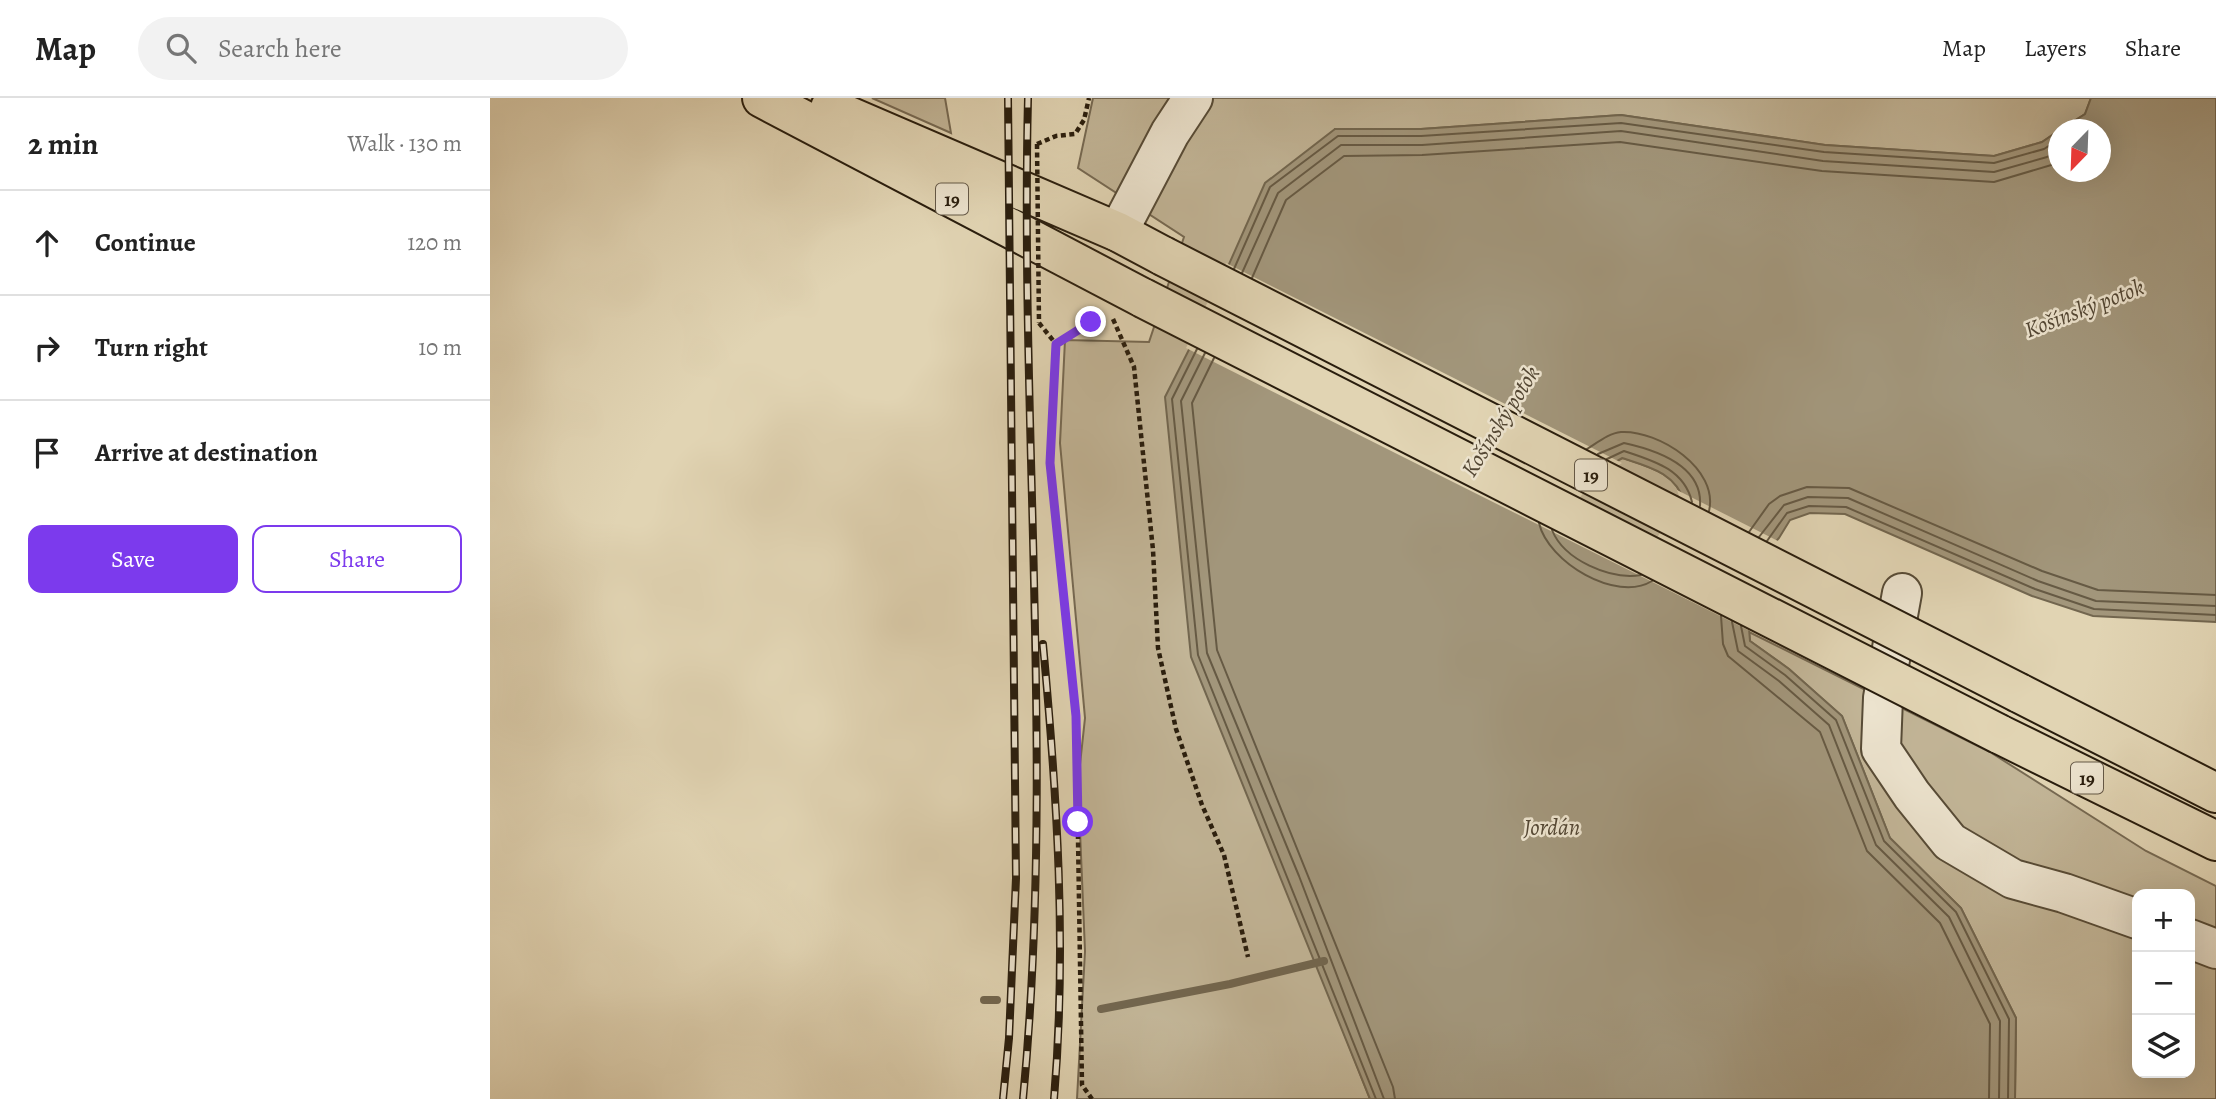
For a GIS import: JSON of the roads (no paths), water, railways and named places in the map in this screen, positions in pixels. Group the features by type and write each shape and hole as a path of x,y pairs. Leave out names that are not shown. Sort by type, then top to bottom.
{"main road":[{"name":"19","path":"762,98 1143,298 1999,734 2216,841"},
{"name":"19","path":"805,98 1118,232 2019,693 2207,786"},
{"path":"2176,823 2216,846"}],"lane":[{"path":"1118,232 1170,133 1193,98"},
{"path":"1902,593 1883,698 1881,749 1912,795 1950,842 2013,879 2064,893 2132,917"},
{"path":"2195,941 2216,949"}],"water":[{"name":"Jordán","path":"2091,98 2216,98 2216,622 2093,616 2032,596 1845,514 1810,513 1790,520 1779,538 1745,577 1750,641 1789,669 1842,716 1890,838 1961,908 2016,1018 2015,1099 1370,1099 1191,657 1165,397 1206,316 1265,183 1335,129 1421,129 1621,115 1825,145 1994,156 2048,138 2048,182 2111,182 2111,119 2077,119 2085,114","holes":["1622,458 1652,468 1675,485 1685,503 1654,547 1572,502 1598,472"]}],"waterway":[{"path":"1101,1009 1230,984 1324,961"},
{"path":"984,1000 997,1000"}],"railway":[{"path":"1003,1099 1009,1038 1016,878 1008,98"},
{"path":"1023,1099 1032,974 1037,724 1028,348 1028,98"},
{"path":"1043,644 1059,871 1060,985 1054,1099"}],"water label":[{"name":"Košínský potok","path":"2084,308"},
{"name":"Košínský potok","path":"1500,421"}]}
